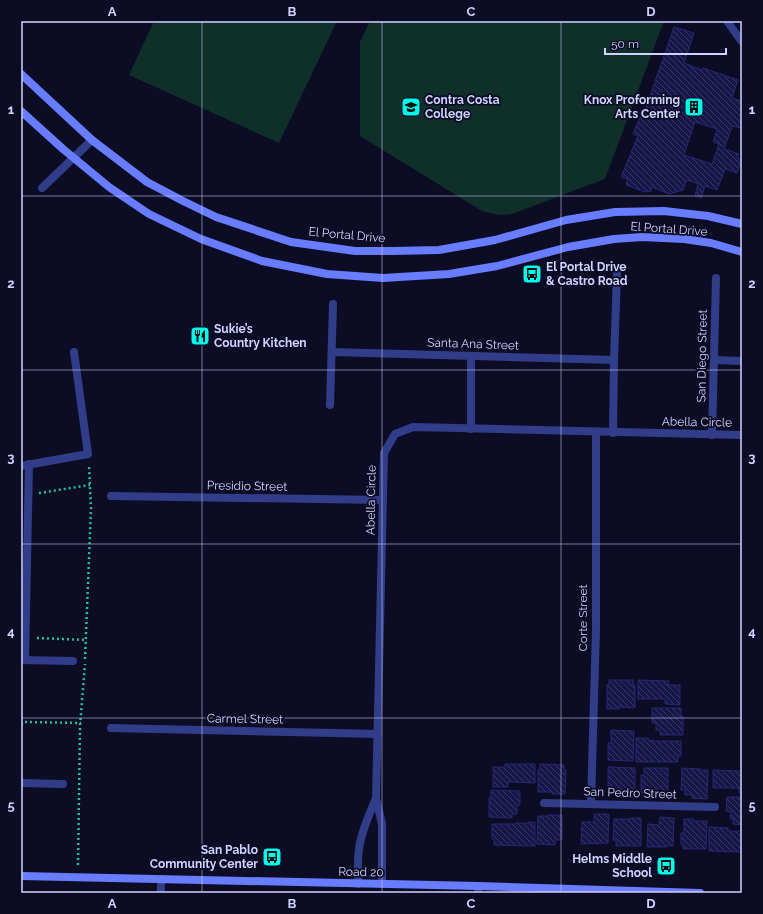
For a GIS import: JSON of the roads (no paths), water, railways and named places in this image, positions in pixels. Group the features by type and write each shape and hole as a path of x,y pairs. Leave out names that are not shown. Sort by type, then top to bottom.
{"main road":[{"name":"El Portal Drive","path":"21,74 92,140 148,182 216,217 291,242 355,251 392,252 439,250 495,240 566,220 615,212 664,211 708,216 742,224"},
{"name":"El Portal Drive","path":"21,112 109,187 149,214 201,239 262,261 327,274 383,278 449,274 497,266 568,247 614,239 642,237 684,239 711,243 742,252"},
{"name":"Road 20","path":"21,876 382,884 478,890 700,893"}],"street":[{"path":"727,21 742,42"},
{"path":"42,188 92,140"},
{"path":"613,433 617,274"},
{"name":"San Diego Street","path":"712,435 716,278"},
{"path":"330,405 333,304"},
{"path":"73,661 23,660 25,637 28,497 25,465 88,454 74,352"},
{"name":"Santa Ana Street","path":"332,352 614,360"},
{"path":"471,356 471,429"},
{"path":"714,360 742,361"},
{"name":"Abella Circle","path":"382,884 382,824 376,798 384,453 395,434 413,427 742,435"},
{"name":"Corte Street","path":"590,803 596,630 596,432"},
{"name":"Presidio Street","path":"111,496 383,500"},
{"name":"Carmel Street","path":"111,728 378,734"},
{"path":"21,783 63,784"},
{"name":"Abella Circle","path":"358,884 358,857 360,843 365,825 376,798"},
{"name":"San Pedro Street","path":"544,803 715,807"},
{"path":"161,879 161,893"}],"place":[{"name":"Contra Costa College","path":"411,107"},
{"name":"Knox Proforming Arts Center","path":"694,107"},
{"name":"El Portal Drive & Castro Road","path":"532,274"},
{"name":"Sukie’s Country Kitchen","path":"200,336"},
{"name":"San Pablo Community Center","path":"272,857"},
{"name":"Helms Middle School","path":"666,866"}]}
